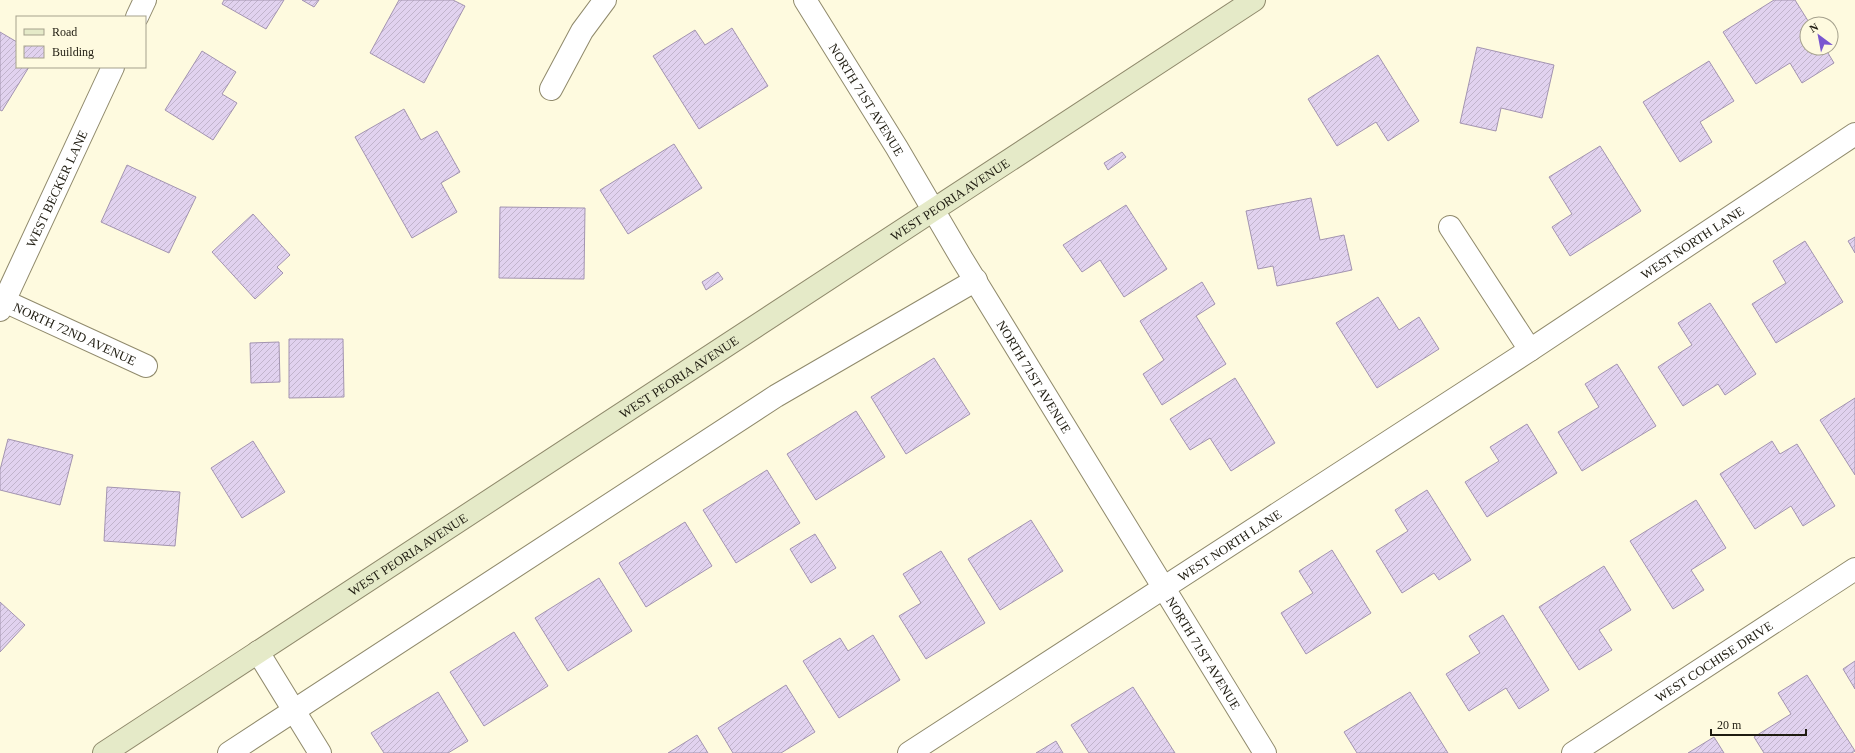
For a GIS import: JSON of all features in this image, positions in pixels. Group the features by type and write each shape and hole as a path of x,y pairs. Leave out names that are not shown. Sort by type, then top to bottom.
{"main road":[{"name":"WEST PEORIA AVENUE","path":"104,753 1254,0"}],"street":[{"path":"137,16 145,0"},
{"path":"551,89 582,30 605,0"},
{"name":"NORTH 71ST AVENUE","path":"805,0 897,148 933,211 1162,587 1265,753"},
{"name":"WEST BECKER LANE","path":"2,306 113,68"},
{"name":"WEST NORTH LANE","path":"909,753 1162,587 1530,350 1855,134"},
{"path":"1450,227 1530,350"},
{"path":"229,753 776,396 976,280"},
{"name":"NORTH 72ND AVENUE","path":"2,306 146,366"},
{"name":"WEST COCHISE DRIVE","path":"1573,753 1855,569"},
{"path":"258,652 320,753"}],"building":[{"path":"224,0 284,0 266,29 222,4"},
{"path":"302,0 319,0 314,7"},
{"path":"399,0 453,0 465,6 424,83 370,53"},
{"path":"1774,0 1795,0 1805,16 1799,16 1799,56 1830,56 1834,63 1802,83 1790,63 1756,84 1723,32"},
{"path":"732,28 768,86 699,129 653,56 695,30 705,45"},
{"path":"0,32 16,41 16,68 28,68 2,111 0,110"},
{"path":"1477,47 1554,65 1542,118 1501,108 1496,131 1460,123"},
{"path":"202,51 236,72 222,94 237,103 213,140 165,110"},
{"path":"1378,55 1419,121 1388,141 1376,122 1337,146 1308,99"},
{"path":"1709,61 1734,101 1700,122 1712,142 1680,162 1643,102"},
{"path":"404,109 421,140 437,131 460,172 441,183 457,212 412,238 355,137"},
{"path":"674,144 702,188 628,234 600,190"},
{"path":"1600,146 1641,211 1570,256 1552,227 1572,214 1549,177"},
{"path":"1122,152 1126,157 1108,170 1104,163"},
{"path":"127,165 196,197 169,253 101,222"},
{"path":"1311,198 1320,240 1344,235 1352,270 1277,286 1273,266 1258,269 1246,211"},
{"path":"1126,205 1167,269 1124,297 1100,260 1082,272 1063,245"},
{"path":"500,207 585,208 584,279 499,278"},
{"path":"253,214 290,255 277,267 283,273 255,299 212,252"},
{"path":"1855,237 1855,253 1848,241"},
{"path":"1805,241 1843,302 1776,343 1752,304 1786,283 1773,261"},
{"path":"718,272 723,279 706,290 702,282"},
{"path":"1202,282 1215,304 1196,316 1226,364 1162,405 1143,374 1164,360 1140,321"},
{"path":"1378,297 1399,330 1419,317 1439,349 1377,388 1336,323"},
{"path":"1710,303 1756,374 1725,395 1718,384 1683,406 1658,367 1692,345 1678,323"},
{"path":"289,339 343,339 344,397 289,398"},
{"path":"279,342 280,382 251,383 250,343"},
{"path":"934,358 970,414 906,454 871,397"},
{"path":"1617,364 1656,426 1582,471 1558,432 1599,407 1585,384"},
{"path":"1235,378 1275,443 1231,471 1210,438 1190,450 1170,419"},
{"path":"1855,398 1855,475 1820,420"},
{"path":"856,411 885,457 816,500 787,454"},
{"path":"1527,424 1557,473 1487,517 1465,482 1499,461 1490,447"},
{"path":"8,439 73,455 60,505 0,490 0,470"},
{"path":"253,441 285,492 242,518 211,468"},
{"path":"1772,441 1780,454 1797,444 1835,506 1803,526 1791,506 1755,529 1720,474"},
{"path":"767,470 800,523 736,563 703,510"},
{"path":"107,487 180,492 175,546 104,541"},
{"path":"1427,490 1471,560 1439,580 1434,573 1402,593 1376,551 1408,531 1395,510"},
{"path":"1696,500 1726,548 1691,570 1704,590 1673,609 1630,541"},
{"path":"1031,520 1063,571 1000,610 968,559"},
{"path":"685,522 712,566 646,607 619,563"},
{"path":"815,534 836,568 811,583 790,549"},
{"path":"1332,550 1371,613 1306,654 1281,613 1313,593 1299,571"},
{"path":"941,551 985,623 926,659 899,616 921,603 903,574"},
{"path":"1604,566 1631,610 1599,630 1612,650 1579,670 1539,607"},
{"path":"599,578 632,631 568,671 535,618"},
{"path":"0,602 25,625 0,652"},
{"path":"1503,615 1549,690 1519,709 1506,688 1469,711 1446,674 1480,653 1469,636"},
{"path":"514,632 548,686 484,726 450,672"},
{"path":"873,635 900,680 839,718 803,661 840,638 848,651"},
{"path":"1855,661 1855,689 1843,669"},
{"path":"1807,675 1855,751 1852,753 1764,753 1754,737 1791,714 1778,693"},
{"path":"786,685 815,732 781,753 733,753 718,728"},
{"path":"1133,687 1175,753 1089,753 1071,725"},
{"path":"438,692 468,741 448,753 384,753 371,733"},
{"path":"1410,692 1448,753 1357,753 1344,732"},
{"path":"697,735 708,753 668,753"},
{"path":"1714,737 1724,753 1688,753"},
{"path":"1056,741 1063,753 1036,753"}]}
